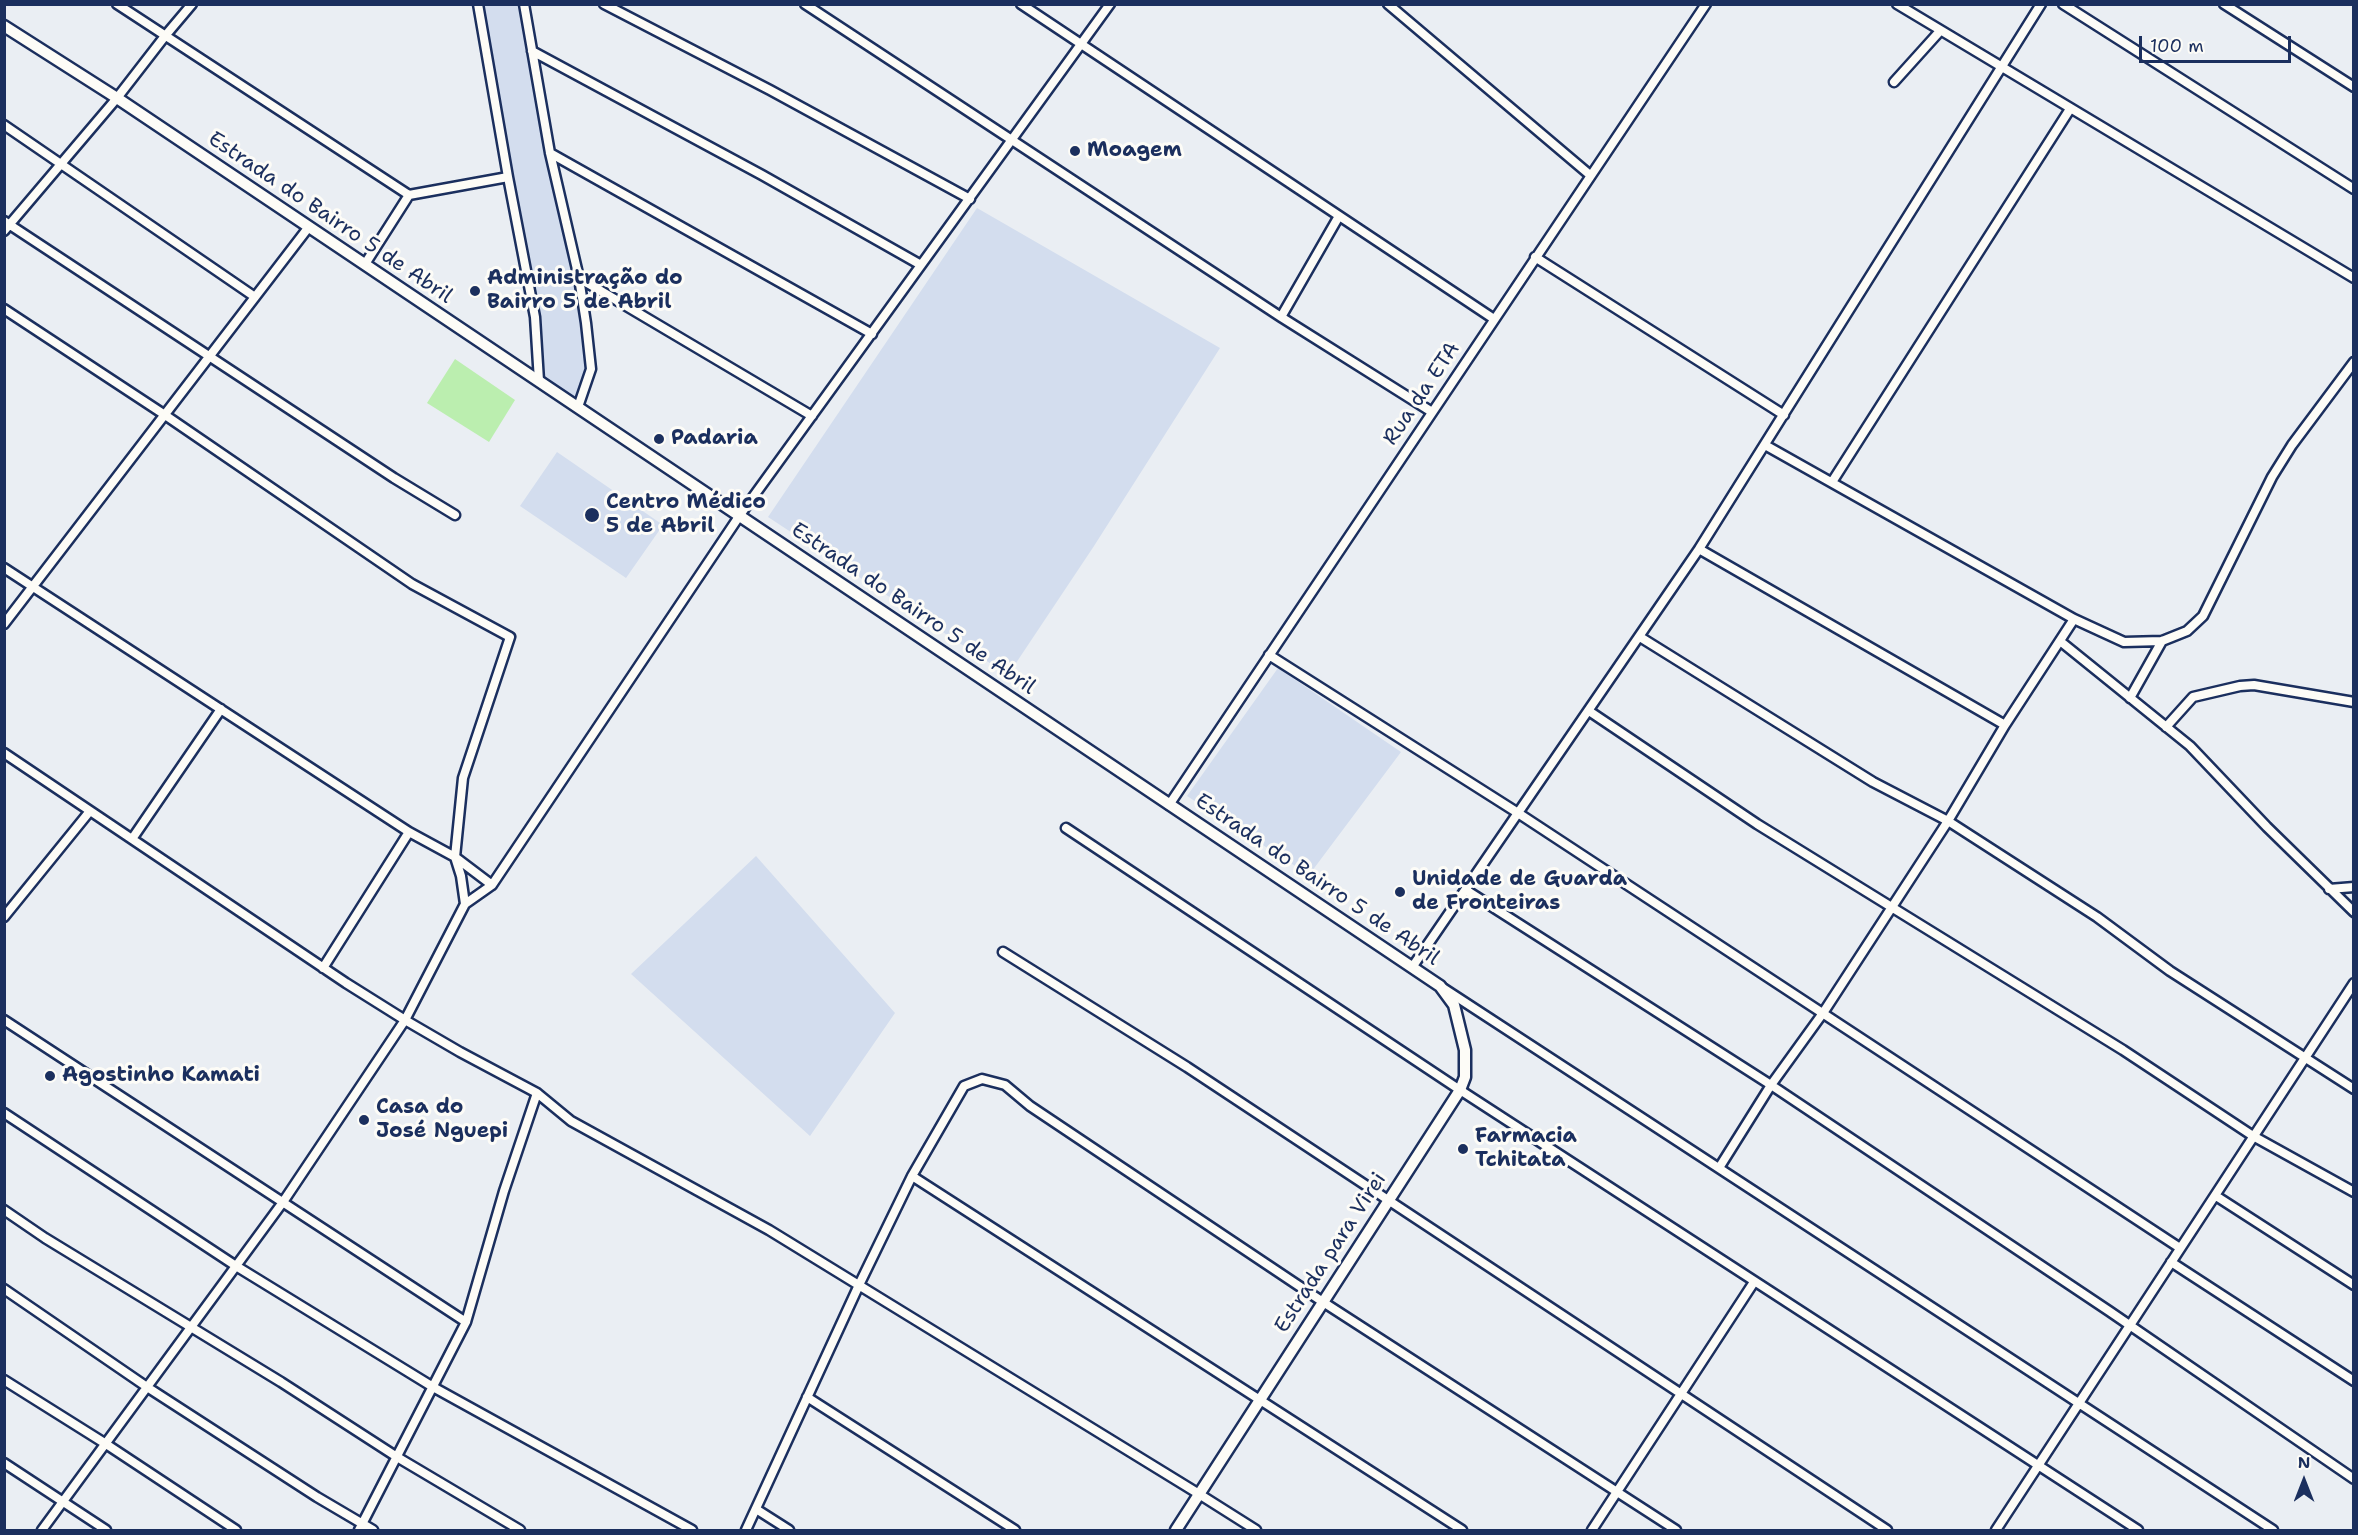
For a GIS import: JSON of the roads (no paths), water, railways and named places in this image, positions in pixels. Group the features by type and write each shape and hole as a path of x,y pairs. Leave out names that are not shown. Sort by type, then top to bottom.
{"street":[{"path":"117,4 409,195 508,177"},
{"path":"192,4 117,98 6,225 394,478 455,515"},
{"path":"478,4 535,317 539,381"},
{"path":"524,4 550,153 579,278 591,369 578,407"},
{"path":"604,4 770,90 970,199"},
{"path":"805,4 1281,317 1432,411"},
{"path":"1021,4 1494,319"},
{"path":"42,1530 283,1202 405,1020 465,904 492,885 740,515 1110,4"},
{"path":"1388,4 1590,175"},
{"name":"Rua da ETA","path":"1169,805 1706,4"},
{"path":"1898,4 2001,68 2354,278"},
{"path":"1413,966 1699,549 2041,4"},
{"path":"2063,4 2354,189"},
{"path":"2224,4 2354,87"},
{"name":"Estrada do Bairro 5 de Abril","path":"4,26 117,98 1440,986"},
{"path":"1894,82 1940,31"},
{"path":"532,51 762,175 921,265"},
{"path":"1832,482 2070,109"},
{"path":"4,125 255,297"},
{"path":"550,153 872,333"},
{"path":"365,264 409,195"},
{"path":"1281,317 1339,216"},
{"path":"4,624 308,228"},
{"path":"1535,257 1784,414"},
{"path":"579,278 812,416"},
{"path":"4,309 165,415 412,584 510,637 463,778 455,857 462,876 465,904"},
{"path":"1765,445 2074,619 2124,642 2162,642 2187,632 2203,616 2272,477 2292,445 2354,362"},
{"path":"1699,549 2005,725"},
{"path":"4,568 409,832 455,857 492,885"},
{"path":"1719,1168 1771,1085 1822,1013 1948,821 2005,725 2074,619"},
{"path":"1640,637 1873,782 1948,821 2097,917 2170,971 2354,1089"},
{"path":"2060,642 2190,746 2354,912"},
{"path":"2130,698 2162,642"},
{"path":"1269,655 1518,813 2180,1248"},
{"path":"2166,727 2193,697 2240,686 2254,685 2354,702"},
{"path":"132,839 221,709"},
{"path":"1589,711 1757,824 2123,1050 2253,1136 2354,1192"},
{"path":"4,753 323,968 405,1020 537,1093 571,1120 769,1230 1256,1530"},
{"path":"4,917 90,811"},
{"path":"1066,828 1460,1090 2138,1530"},
{"path":"323,968 409,832"},
{"path":"2329,889 2354,887"},
{"path":"1466,890 1771,1085 2130,1325 2354,1479"},
{"path":"1004,952 1187,1067 1887,1530"},
{"path":"1996,1530 2354,983"},
{"path":"1440,986 2273,1530"},
{"name":"Estrada para Virei","path":"1176,1530 1460,1090 1465,1077 1465,1050 1454,1005 1440,986"},
{"path":"4,1020 466,1322"},
{"path":"746,1530 859,1284 912,1176 964,1086 982,1079 1005,1085 1030,1106 1323,1302 1676,1530"},
{"path":"361,1527 466,1322 504,1191 537,1093"},
{"path":"4,1113 236,1266 433,1387 692,1530"},
{"path":"912,1176 1462,1530"},
{"path":"2216,1196 2354,1285"},
{"path":"4,1210 45,1238 281,1382 397,1457 520,1530"},
{"path":"2171,1262 2354,1381"},
{"path":"1592,1530 1754,1282"},
{"path":"4,1289 147,1387 361,1527 373,1530"},
{"path":"4,1380 236,1530"},
{"path":"807,1397 1015,1530"},
{"path":"4,1463 106,1530"},
{"path":"756,1509 789,1530"}],"place":[{"name":"Moagem","path":"1075,151"},
{"name":"Administração do Bairro 5 de Abril","path":"475,291"},
{"name":"Padaria","path":"659,439"},
{"name":"Centro Médico 5 de Abril","path":"592,515"},
{"name":"Unidade de Guarda de Fronteiras","path":"1400,892"},
{"name":"Agostinho Kamati","path":"50,1076"},
{"name":"Casa do José Nguepi","path":"364,1120"},
{"name":"Farmacia Tchitata","path":"1463,1149"}]}
